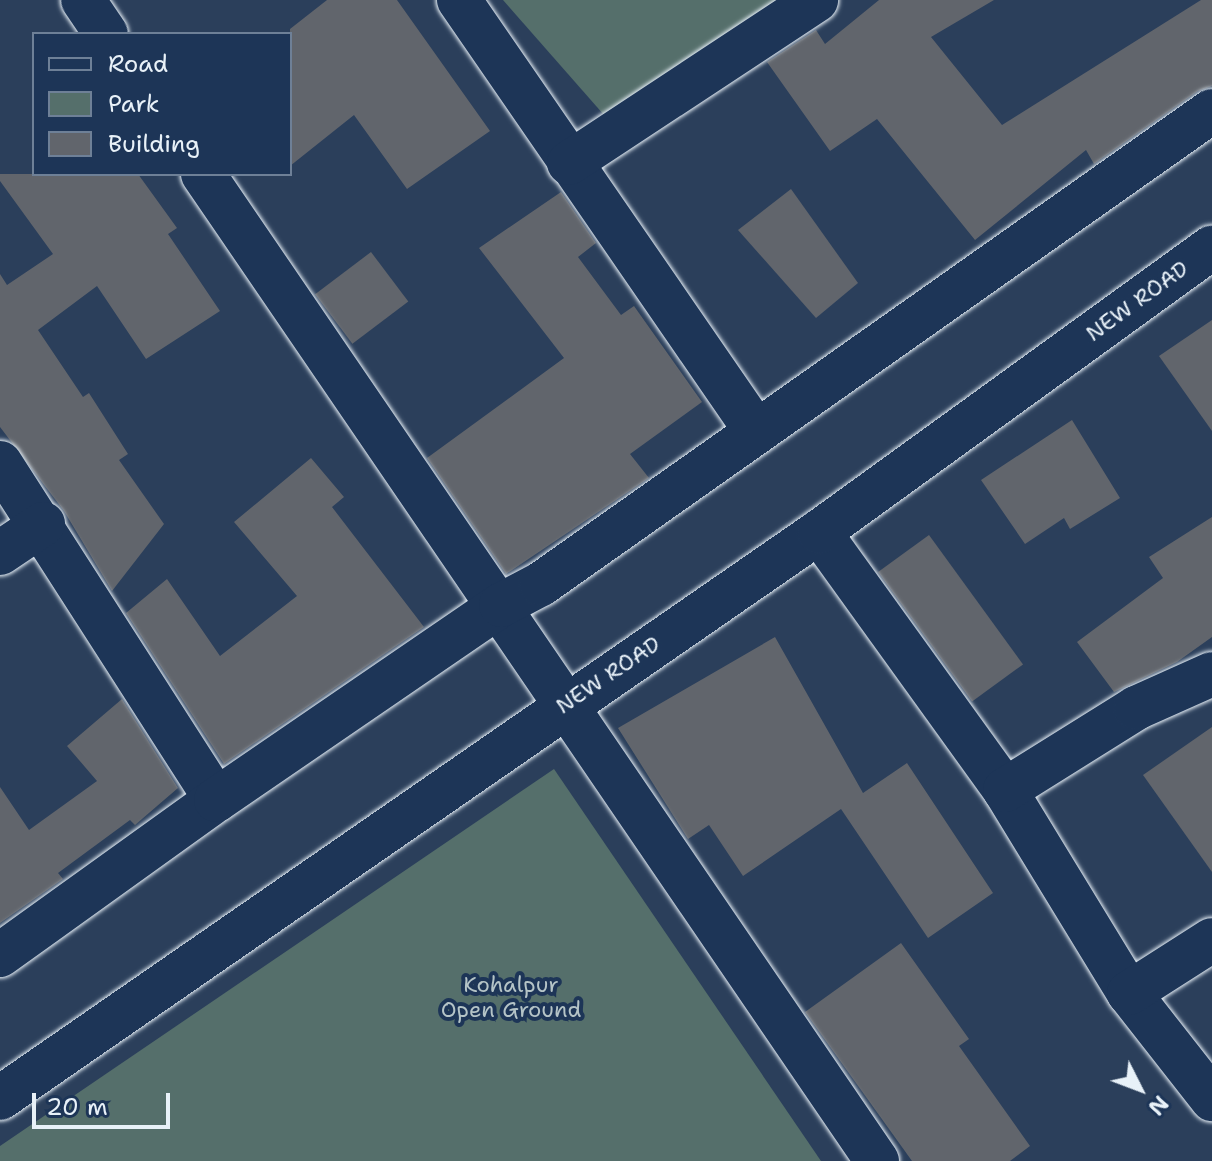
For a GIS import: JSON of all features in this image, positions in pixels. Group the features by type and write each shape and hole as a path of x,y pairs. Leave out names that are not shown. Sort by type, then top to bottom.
{"street":[{"path":"83,0 105,32"},
{"path":"459,0 756,431"},
{"path":"569,163 816,0"},
{"path":"0,955 216,800 501,605 541,584 1212,111"},
{"path":"204,176 501,605 877,1161"},
{"name":"NEW ROAD","path":"0,1098 566,702 819,532 1212,247"},
{"path":"0,463 43,524 216,800"},
{"path":"0,553 43,524"},
{"path":"819,532 1005,790 1129,993 1212,1099"},
{"path":"1005,790 1136,708 1212,674"},
{"path":"1129,993 1212,940"}],"green space":[{"path":"503,0 777,0 604,115"},
{"name":"Kohalpur Open Ground","path":"554,769 821,1161 0,1161 0,1146"}],"building":[{"path":"327,0 397,0 490,131 407,189 354,115 292,164 290,29"},
{"path":"879,0 994,0 931,37 1002,125 1201,0 1212,0 1212,86 1198,91 1094,164 1086,150 975,240 877,119 830,151 767,62 816,30 825,44"},
{"path":"0,174 139,176 177,228 168,234 220,311 146,359 97,286 38,330 83,397 89,393 128,454 119,460 164,524 112,591 64,511 0,427 0,274 7,285 53,254 0,181"},
{"path":"791,189 858,283 816,318 738,230"},
{"path":"561,192 596,243 578,257 621,315 634,306 702,402 630,454 649,478 506,574 427,458 564,358 479,248"},
{"path":"371,252 408,302 352,344 315,294"},
{"path":"1212,320 1212,431 1159,356"},
{"path":"1072,420 1120,498 1070,529 1064,518 1025,544 981,480"},
{"path":"311,458 344,497 332,507 424,627 224,764 126,613 167,579 220,656 297,596 234,522"},
{"path":"1212,517 1212,637 1177,662 1114,692 1077,642 1163,578 1149,557"},
{"path":"929,535 1023,664 972,701 878,572"},
{"path":"775,637 863,793 907,763 993,893 928,938 841,809 743,876 709,825 688,839 618,728"},
{"path":"122,699 178,788 135,825 130,820 58,873 63,879 0,923 0,787 29,830 97,781 67,746"},
{"path":"1212,727 1212,872 1143,775"},
{"path":"901,943 969,1039 959,1046 1030,1146 1010,1161 912,1161 805,1012"}]}
